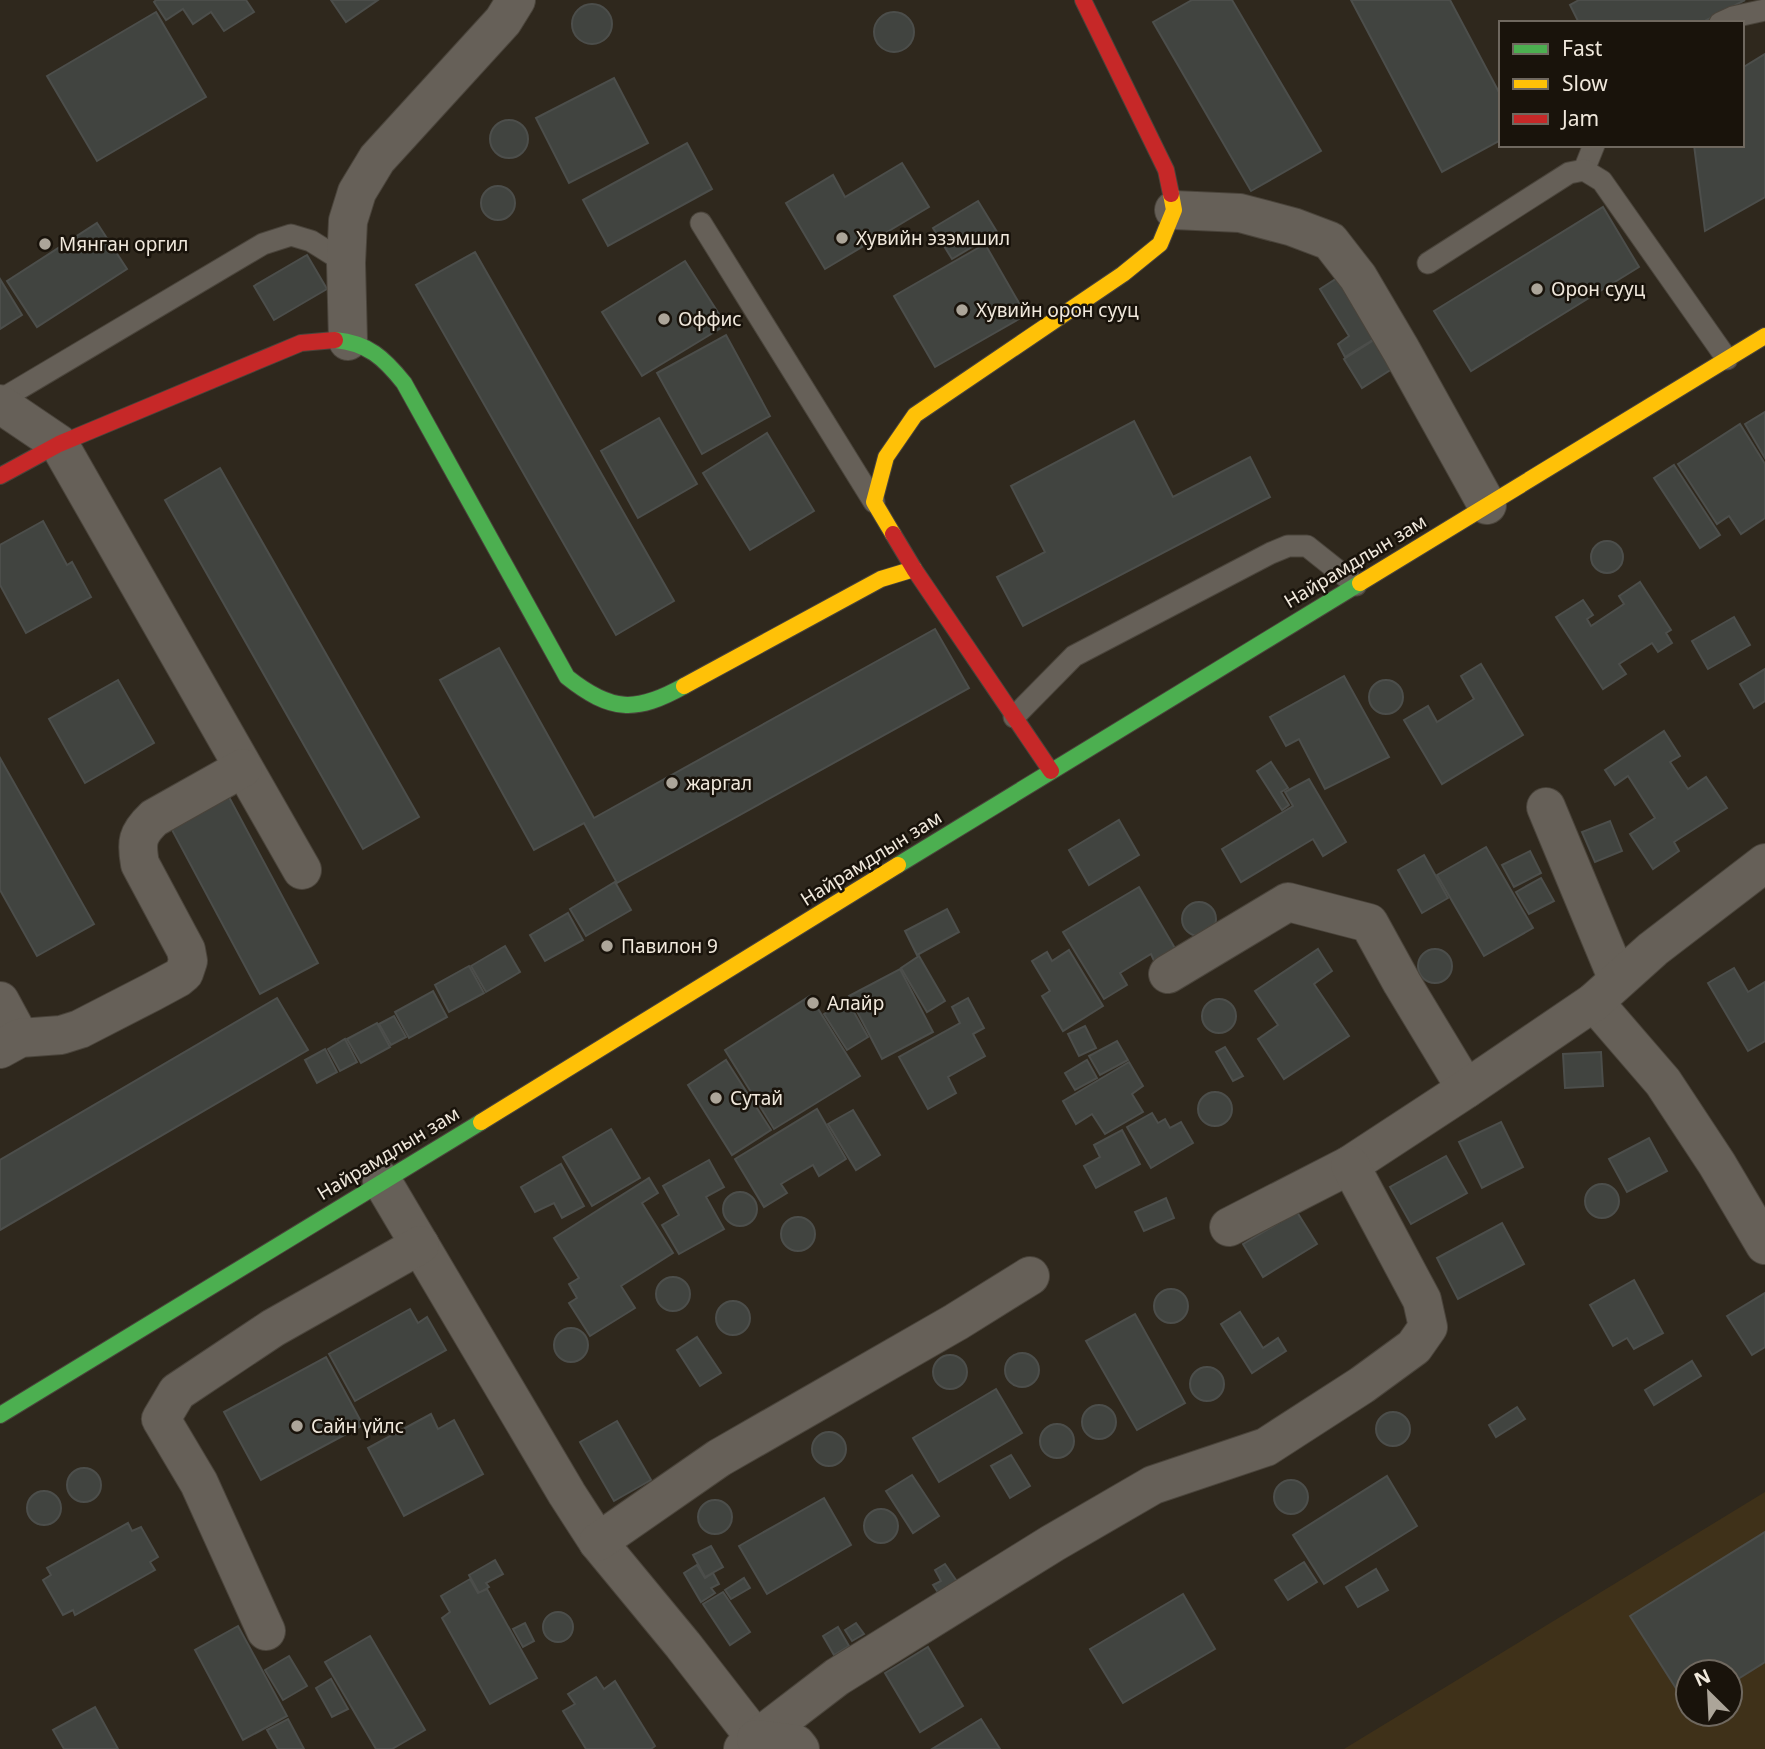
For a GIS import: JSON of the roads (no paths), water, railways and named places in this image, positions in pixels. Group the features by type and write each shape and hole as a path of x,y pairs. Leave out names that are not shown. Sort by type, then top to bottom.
{"street":[{"path":"348,341 348,220 357,192 377,159 503,21 516,0"},
{"path":"1051,771 914,569 874,502 886,457 915,415 1123,274 1160,244 1174,210 1166,170 1083,0"},
{"path":"1174,210 1240,213 1293,228 1329,242 1358,277 1487,505"},
{"name":"Найрамдлын зам","path":"0,1415 1765,336"},
{"path":"0,476 59,444 301,343 324,338 348,341 370,349 389,364 404,383 567,677 587,694 612,703 638,705 663,698 881,579 914,569"},
{"path":"0,402 59,444 302,870"},
{"path":"0,1001 10,1044 80,1029 184,973 188,961 186,950 140,864 138,837 154,818 243,768"},
{"path":"1546,807 1606,991 1717,1164 1765,1245"},
{"path":"1229,1227 1350,1165 1466,1089 1606,991 1653,949 1765,863"},
{"path":"1168,975 1288,902 1369,923 1466,1089"},
{"path":"750,1744 837,1677 1053,1543 1153,1485 1266,1447 1362,1385 1414,1347 1428,1326 1422,1300 1350,1165"},
{"path":"382,1181 566,1494 598,1542 683,1645 750,1744"},
{"path":"266,1631 199,1483 160,1419 177,1392 187,1385 273,1328 420,1245"},
{"path":"598,1542 719,1458 956,1322 1030,1276"},
{"path":"750,1744 796,1744 800,1749"}],"lane":[{"path":"1724,21 1765,10"},
{"path":"1584,170 1593,147"},
{"path":"1428,264 1569,173 1584,170 1602,181 1727,359"},
{"path":"701,223 874,502"},
{"path":"0,402 263,244 291,235 311,241 346,263"},
{"path":"1014,717 1074,656 1288,546 1307,546 1356,585"}],"place":[{"name":"Хувийн эзэмшил","path":"842,238"},
{"name":"Мянган оргил","path":"45,244"},
{"name":"Орон сууц","path":"1537,289"},
{"name":"Хувийн орон сууц","path":"962,310"},
{"name":"Оффис","path":"664,319"},
{"name":"жаргал","path":"672,783"},
{"name":"Павилон 9","path":"607,946"},
{"name":"Алайр","path":"813,1003"},
{"name":"Сутай","path":"716,1098"},
{"name":"Сайн үйлс","path":"297,1426"}]}
